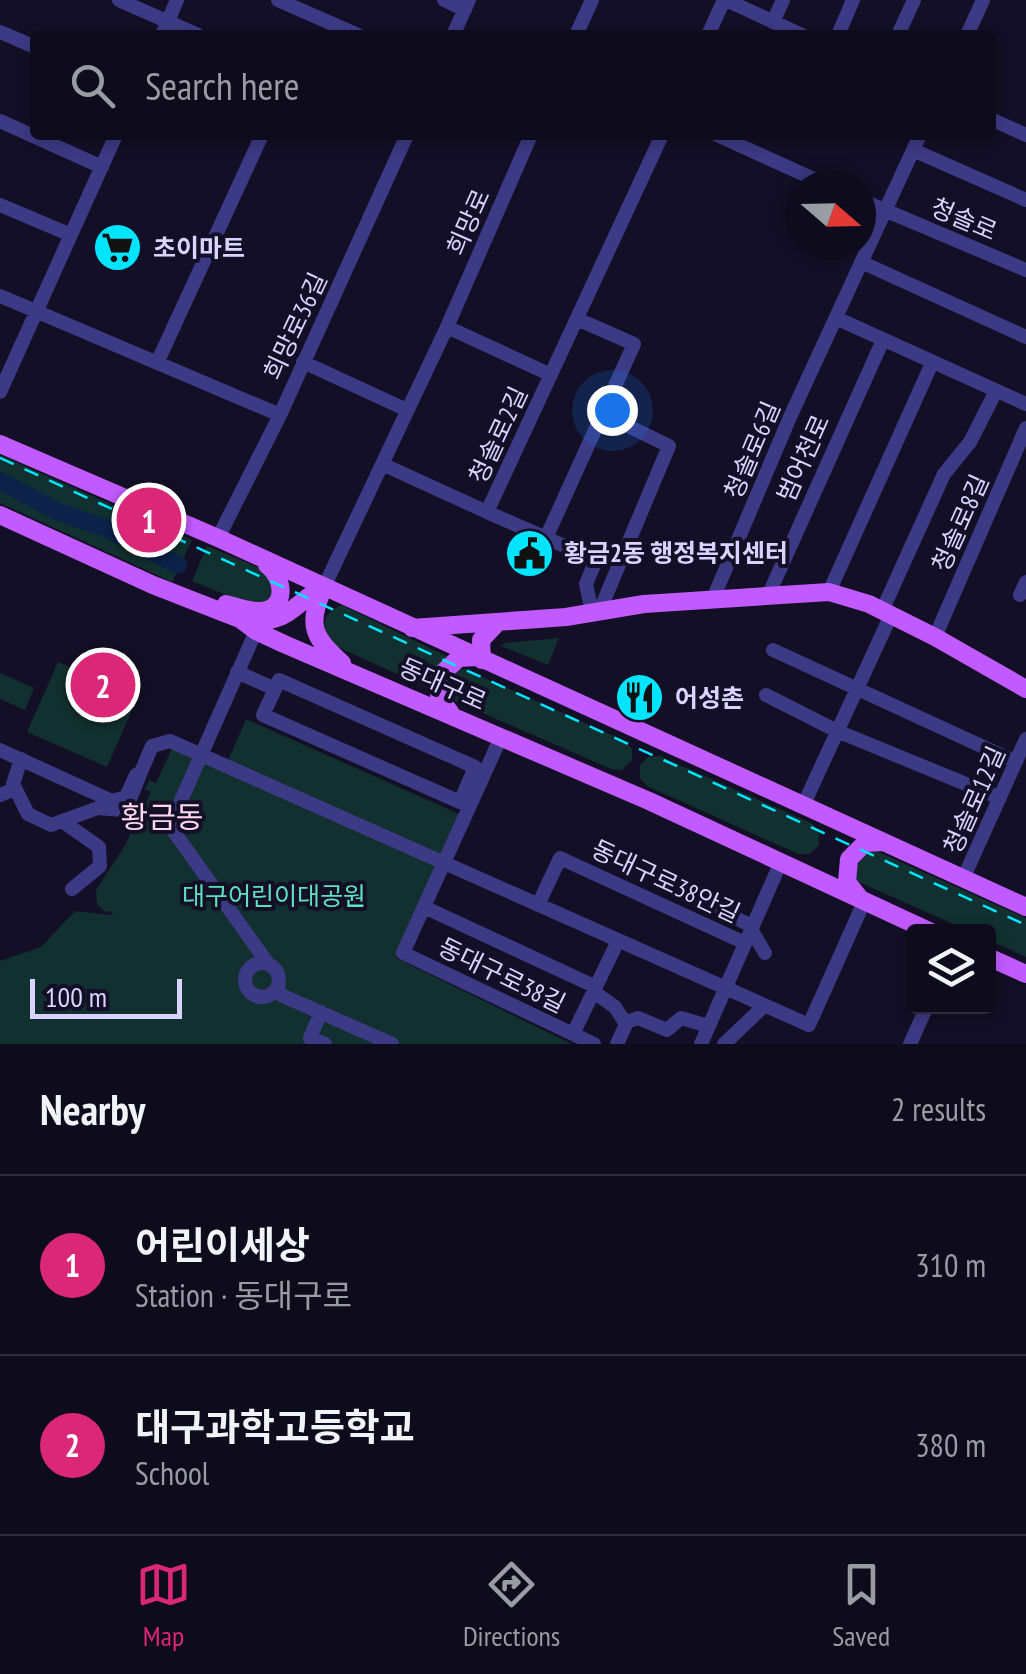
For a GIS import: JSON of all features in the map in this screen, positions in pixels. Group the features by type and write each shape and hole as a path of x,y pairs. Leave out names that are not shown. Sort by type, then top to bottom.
{"main road":[{"name":"동대구로","path":"0,444 218,538 1026,907"},
{"name":"동대구로","path":"0,515 649,802 914,924"},
{"path":"186,598 211,599 255,611 272,607 282,592 280,577 252,554"},
{"path":"248,625 286,615 324,587"},
{"path":"324,587 312,619 316,634 321,644 350,670"},
{"path":"412,628 829,592 886,613 1026,689"},
{"path":"463,720 443,705 438,682 452,661 479,658 480,640 498,622"},
{"path":"864,901 848,882 848,859 865,844 888,844"},
{"path":"996,961 1026,974"}],"street":[{"path":"119,0 165,28 178,0"},
{"path":"278,0 347,30"},
{"path":"444,0 467,5 455,30"},
{"path":"578,30 592,0"},
{"path":"710,30 725,0 791,30"},
{"path":"773,22 783,0"},
{"path":"840,30 853,0"},
{"path":"900,30 914,0"},
{"path":"969,30 983,0"},
{"path":"0,32 30,45"},
{"path":"0,122 30,135"},
{"path":"996,122 1026,135"},
{"path":"41,140 102,167"},
{"path":"0,392 114,140"},
{"path":"157,362 260,140"},
{"name":"희망로36길","path":"0,296 280,414 405,140"},
{"name":"희망로","path":"324,587 529,140"},
{"name":"청솔로2길","path":"596,611 586,584 596,560 488,512 660,140"},
{"path":"728,140 794,170"},
{"path":"884,210 918,140"},
{"path":"913,150 1026,200"},
{"path":"0,205 71,235"},
{"name":"청솔로","path":"876,207 1026,270"},
{"name":"청솔로6길","path":"712,601 884,210"},
{"path":"861,262 1026,337"},
{"path":"546,538 634,344 576,318"},
{"path":"836,318 1026,404"},
{"path":"446,327 550,375"},
{"name":"범어천로","path":"768,596 883,340"},
{"path":"304,362 407,410"},
{"path":"829,592 932,363"},
{"path":"803,806 856,689 944,474 970,442 996,391"},
{"path":"218,538 280,414"},
{"path":"596,611 669,446 624,424"},
{"name":"청솔로8길","path":"934,637 1026,428"},
{"path":"382,464 488,512"},
{"path":"248,625 238,672 200,753 172,829 260,961 278,976 281,995 392,1044"},
{"path":"773,650 1016,762"},
{"path":"238,672 275,689"},
{"path":"279,680 475,767 460,802 263,715 275,689 279,680"},
{"path":"766,695 837,731 1000,798"},
{"name":"동대구로38길","path":"501,737 404,954 583,1040 594,990 618,940"},
{"name":"청솔로12길","path":"963,879 1026,740"},
{"path":"21,759 12,784 28,814 51,825 98,808 127,807 152,746 170,741 810,1026 864,901"},
{"path":"0,750 112,801 126,797 140,772"},
{"path":"0,795 15,789"},
{"path":"62,821 100,847 100,866 72,889"},
{"name":"동대구로38안길","path":"538,904 560,858 750,932"},
{"path":"701,1044 780,864"},
{"name":"동대구로38길","path":"424,907 594,990 615,1007 626,1024"},
{"path":"720,911 750,932 765,953"},
{"path":"260,961 246,978 251,992 265,997 277,988"},
{"path":"715,1010 724,1044 764,1006"},
{"path":"321,1012 310,1038 325,1044"},
{"path":"910,1044 923,1014"},
{"path":"617,1044 626,1024 638,1018 667,1030 681,1018 708,1026"}],"green space":[{"path":"0,455 192,540 172,582 0,503"},
{"path":"207,546 272,573 279,591 258,608 192,581"},
{"path":"342,605 452,659 433,672 434,691 329,643 325,620"},
{"path":"559,638 548,665 501,646 505,643"},
{"path":"58,662 138,697 107,767 27,732"},
{"path":"454,669 465,669 625,741 632,749 632,760 622,770 611,769 453,700 443,684"},
{"path":"0,673 34,688 25,710 0,699"},
{"name":"대구어린이대공원","path":"246,719 459,814 396,958 572,1044 0,1044 0,961 41,947 75,911 111,915 113,912 104,911 97,904 96,890 124,847 151,792 145,789 149,780 156,783 172,748 224,770"},
{"path":"660,756 813,824 819,833 819,845 810,854 798,854 647,786 640,778 640,765 648,757"},
{"path":"874,850 1026,918 1026,957 996,943 996,924 953,924 856,880 856,854"}],"waterway":[{"path":"0,481 178,565"}],"railway":[{"path":"0,458 1026,925"}],"place":[{"name":"초이마트","path":"118,248"},
{"name":"어린이세상","path":"149,520"},
{"name":"황금2동 행정복지센터","path":"529,553"},
{"name":"대구과학고등학교","path":"103,685"},
{"name":"어성촌","path":"640,698"}],"district":[{"name":"황금동","path":"162,816"}]}
